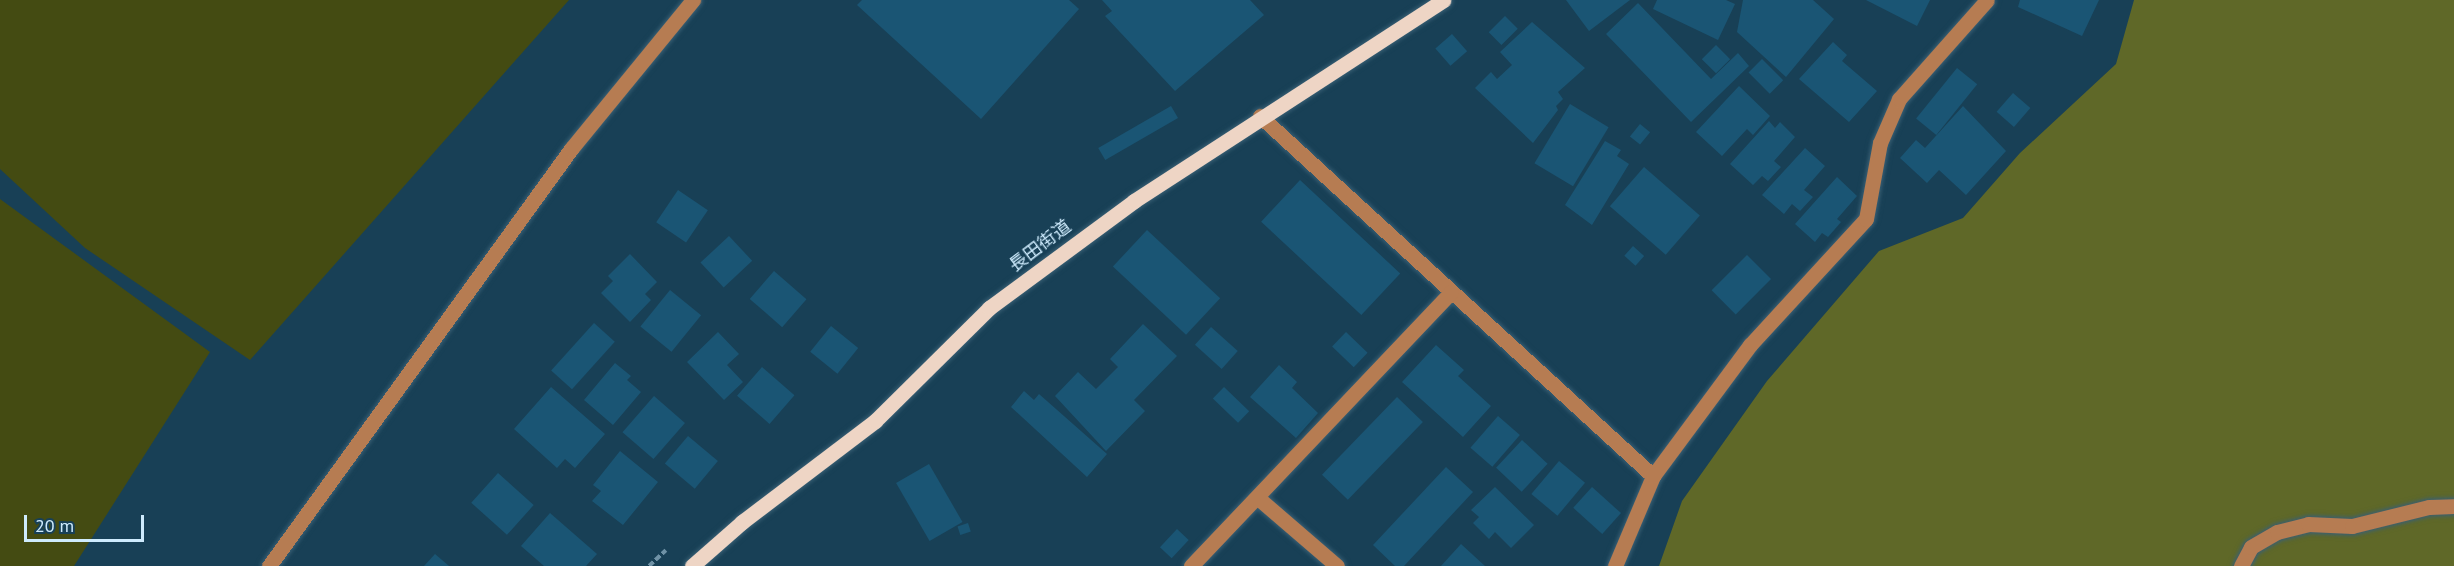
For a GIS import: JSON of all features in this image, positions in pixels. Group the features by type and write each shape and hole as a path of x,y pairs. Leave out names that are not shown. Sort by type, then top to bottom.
{"main road":[{"name":"長田街道","path":"692,566 742,522 875,422 989,308 1134,201 1260,116 1443,0"}],"street":[{"path":"269,566 572,149 693,0"},
{"path":"1615,566 1653,476 1750,345 1866,219 1880,143 1899,99 1987,0"},
{"path":"1260,116 1653,476"},
{"path":"1191,566 1451,292"},
{"path":"1258,498 1337,566"},
{"path":"2241,566 2251,547 2277,532 2308,524 2352,526 2429,507 2454,506"}],"green space":[{"path":"0,0 569,0 250,360 85,248 0,169"},
{"path":"2134,0 2454,0 2454,566 1659,566 1682,501 1767,381 1879,251 1963,218 2020,153 2116,64"},
{"path":"0,199 210,352 74,566 0,566"}],"building":[{"path":"862,0 1069,0 1079,9 981,119 857,5"},
{"path":"1102,0 1250,0 1264,15 1175,91 1105,16 1112,11"},
{"path":"1566,0 1630,0 1589,31"},
{"path":"1657,0 1726,0 1735,4 1718,40 1653,9"},
{"path":"1743,0 1813,0 1834,19 1786,77 1737,32"},
{"path":"1866,0 1930,0 1917,26"},
{"path":"2020,0 2099,0 2082,36 2018,7"},
{"path":"1638,3 1711,79 1738,53 1749,66 1691,122 1606,34"},
{"path":"1505,16 1518,29 1501,45 1489,32"},
{"path":"1532,22 1585,68 1558,92 1563,99 1556,106 1558,110 1533,143 1475,88 1491,72 1497,79 1512,65 1500,52"},
{"path":"1452,34 1467,51 1450,66 1435,48"},
{"path":"1833,42 1847,55 1842,61 1877,91 1849,122 1799,79"},
{"path":"1716,45 1730,59 1716,73 1702,59"},
{"path":"1762,59 1783,80 1770,94 1749,72"},
{"path":"1957,68 1977,84 1936,135 1916,119"},
{"path":"1739,86 1770,116 1753,135 1747,129 1722,156 1696,132"},
{"path":"2013,93 2030,108 2014,127 1997,112"},
{"path":"1570,104 1609,127 1573,186 1534,163"},
{"path":"1171,106 1178,118 1105,160 1098,148"},
{"path":"1963,106 2006,151 1966,195 1939,170 1927,183 1900,158 1916,140 1925,148"},
{"path":"1769,121 1775,128 1780,122 1795,137 1774,161 1781,167 1768,181 1762,176 1753,185 1730,164"},
{"path":"1640,124 1650,132 1640,145 1630,136"},
{"path":"1605,141 1621,150 1617,156 1629,164 1592,225 1565,205"},
{"path":"1805,148 1825,166 1804,190 1813,197 1800,211 1792,204 1784,214 1762,195"},
{"path":"1644,167 1700,216 1666,255 1610,206"},
{"path":"1837,177 1857,196 1837,219 1841,222 1828,237 1822,233 1815,242 1795,224"},
{"path":"1300,180 1400,273 1361,315 1261,222"},
{"path":"678,190 708,210 686,242 656,222"},
{"path":"1147,230 1220,298 1186,335 1113,267"},
{"path":"729,236 752,261 724,287 700,263"},
{"path":"1633,246 1644,256 1635,266 1624,256"},
{"path":"630,254 657,282 645,294 651,300 630,322 601,293 613,281 608,276"},
{"path":"1747,255 1771,279 1736,314 1712,290"},
{"path":"774,271 806,299 782,327 750,299"},
{"path":"670,290 701,315 672,352 640,327"},
{"path":"594,323 615,342 572,389 551,371"},
{"path":"1143,324 1177,356 1134,400 1145,411 1106,451 1055,396 1078,372 1096,389 1118,367 1110,359"},
{"path":"831,326 858,348 837,374 810,352"},
{"path":"1211,327 1238,351 1222,369 1195,345"},
{"path":"718,332 739,354 727,365 743,382 724,400 687,362"},
{"path":"1346,332 1368,353 1354,367 1332,346"},
{"path":"1436,345 1464,370 1458,376 1491,406 1463,437 1402,382"},
{"path":"615,363 631,376 627,380 641,392 613,425 584,400"},
{"path":"1279,365 1297,382 1292,388 1318,413 1296,438 1250,397"},
{"path":"762,367 794,395 770,424 737,396"},
{"path":"551,387 605,434 575,468 565,459 557,468 514,429"},
{"path":"1224,387 1249,411 1238,423 1213,399"},
{"path":"1024,391 1034,400 1039,394 1107,454 1087,477 1011,407"},
{"path":"654,396 685,423 653,459 623,432"},
{"path":"1397,397 1423,422 1348,500 1322,475"},
{"path":"1498,416 1520,435 1492,467 1470,448"},
{"path":"688,436 718,461 695,489 665,464"},
{"path":"1522,440 1548,464 1522,492 1496,468"},
{"path":"620,451 658,482 623,525 592,501 601,491 593,485"},
{"path":"1559,461 1585,483 1557,516 1531,494"},
{"path":"929,464 962,522 930,541 896,483"},
{"path":"1446,467 1473,492 1404,566 1395,566 1373,545"},
{"path":"498,473 534,505 507,535 471,503"},
{"path":"1495,487 1534,525 1511,548 1495,532 1489,539 1473,523 1479,517 1471,510"},
{"path":"1592,487 1621,513 1602,534 1573,508"},
{"path":"550,513 597,554 586,566 544,566 521,546"},
{"path":"968,523 971,532 960,535 958,526"},
{"path":"1177,529 1189,540 1172,558 1160,547"},
{"path":"1461,544 1485,566 1441,566"},
{"path":"435,554 449,566 424,566"}]}
